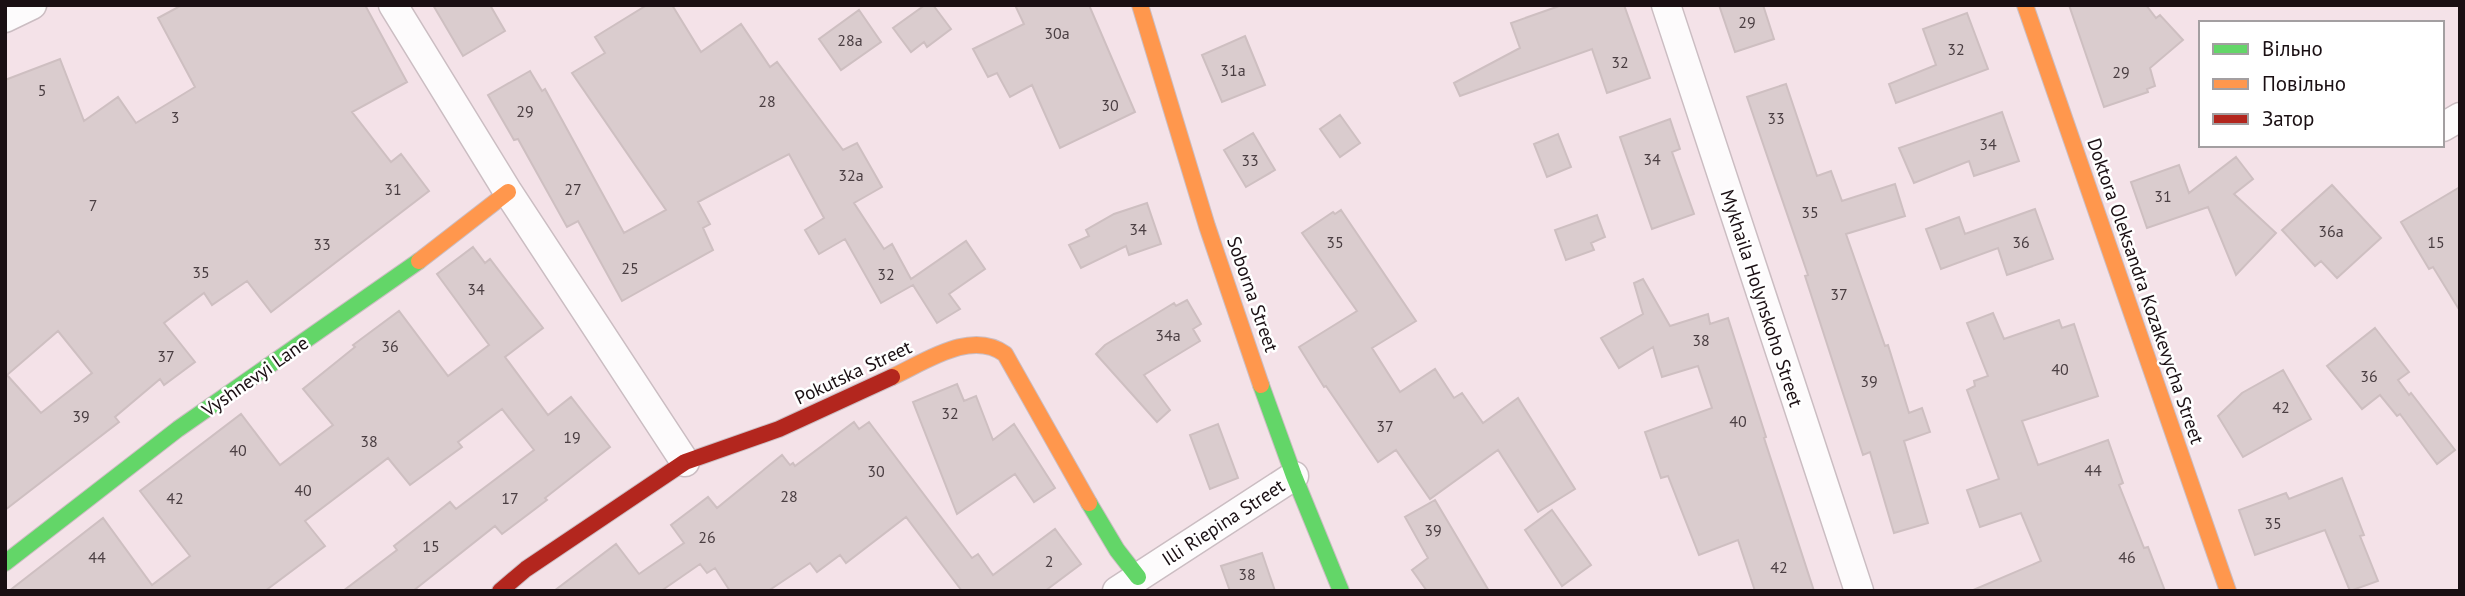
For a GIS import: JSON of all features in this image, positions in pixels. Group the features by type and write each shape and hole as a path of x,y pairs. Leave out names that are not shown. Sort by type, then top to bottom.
{"street":[{"path":"5,18 32,5"},
{"path":"393,5 508,192 685,463"},
{"name":"Soborna Street","path":"1140,5 1208,226 1294,476 1341,591"},
{"name":"Mykhaila Holynskoho Street","path":"1666,5 1859,591"},
{"name":"Doktora Oleksandra Kozakevycha Street","path":"2025,5 2228,591"},
{"path":"2444,126 2460,117"},
{"name":"Vyshnevyi Lane","path":"5,563 178,429 394,280 508,192"},
{"name":"Pokutska Street","path":"500,591 526,569 685,463 779,429 966,345 982,343 995,345 1005,354 1111,541 1127,584"},
{"name":"Illi Riepina Street","path":"1127,584 1294,476"}],"building":[{"path":"182,5 365,5 407,82 352,112 391,162 401,154 429,191 271,312 247,281 212,305 204,293 164,323 195,362 164,385 160,379 115,417 119,422 5,510 5,80 60,59 84,121 118,97 136,123 195,87 158,18","holes":["58,331 92,373 41,413 7,375"]},
{"path":"433,5 490,5 505,31 463,56"},
{"path":"647,5 672,5 701,52 741,24 770,67 777,62 843,150 857,143 882,187 854,203 884,249 892,244 911,279 966,241 985,269 949,294 960,309 937,323 913,285 881,303 845,239 819,254 805,230 824,218 789,154 698,202 710,224 703,228 713,250 622,301 578,221 567,227 518,139 514,140 488,95 530,71 542,91 545,89 624,233 666,210 572,73 605,53 595,37"},
{"path":"925,5 933,5 951,29 927,47 924,42 911,52 893,28"},
{"path":"1015,5 1089,5 1135,112 1060,148 1032,85 1010,97 997,73 988,77 973,49 1024,24"},
{"path":"1562,5 1624,5 1650,78 1607,93 1592,49 1460,96 1454,83 1520,48 1511,23"},
{"path":"1719,5 1763,5 1774,39 1735,52"},
{"path":"2069,5 2146,5 2156,18 2160,15 2183,40 2150,68 2155,86 2147,89 2148,92 2104,107"},
{"path":"859,10 881,42 841,70 819,39"},
{"path":"1967,13 1988,69 1896,103 1889,84 1936,65 1923,29"},
{"path":"1245,36 1265,85 1222,102 1202,55"},
{"path":"1786,84 1817,176 1831,171 1842,201 1895,184 1905,216 1846,234 1885,346 1888,345 1909,413 1922,408 1930,432 1904,441 1928,523 1894,533 1870,452 1863,455 1805,276 1808,275 1747,97"},
{"path":"2002,112 2019,161 1974,176 1969,161 1914,183 1899,148"},
{"path":"1340,115 1360,143 1340,157 1320,129"},
{"path":"1670,119 1680,149 1672,152 1694,214 1652,229 1620,137"},
{"path":"1253,133 1275,170 1246,187 1224,150"},
{"path":"1558,134 1571,167 1547,177 1534,144"},
{"path":"2236,157 2253,179 2234,194 2276,233 2236,275 2208,207 2147,228 2131,182 2179,165 2189,193"},
{"path":"2332,185 2381,238 2337,278 2321,261 2315,266 2282,230"},
{"path":"2460,187 2460,311 2433,267 2429,269 2401,222"},
{"path":"1147,203 1161,244 1129,255 1126,246 1081,268 1069,245 1089,236 1086,230 1114,214"},
{"path":"2035,209 2053,259 2007,275 1998,248 1941,269 1926,229 1959,217 1965,234"},
{"path":"1341,210 1416,321 1372,348 1400,392 1435,369 1454,398 1462,393 1483,423 1518,398 1575,489 1538,512 1498,450 1430,499 1396,450 1378,462 1299,347 1357,311 1302,233 1333,212 1335,214"},
{"path":"1597,215 1605,237 1591,243 1594,250 1566,260 1555,230"},
{"path":"473,247 485,263 490,259 543,328 505,357 548,415 571,397 610,447 502,534 495,526 413,591 343,591 397,550 394,546 450,502 456,509 534,450 502,409 458,442 462,447 410,485 388,458 305,521 325,546 265,591 9,591 103,518 152,585 190,556 140,491 241,414 280,465 333,425 303,389 355,347 353,345 399,311 448,376 489,345 437,274"},
{"path":"1643,279 1670,326 1708,314 1710,324 1728,318 1814,591 1755,591 1738,540 1699,555 1668,476 1661,478 1645,432 1712,408 1698,366 1662,377 1653,347 1619,368 1601,338 1643,314 1634,283"},
{"path":"1187,300 1201,324 1193,329 1200,341 1144,375 1170,410 1157,422 1096,354 1105,345 1174,303 1176,306"},
{"path":"1993,313 2004,339 2059,320 2062,328 2074,324 2098,396 2022,421 2038,465 2108,440 2123,483 2119,485 2144,548 2148,547 2165,591 1971,591 2041,561 2021,513 1980,527 1967,490 1999,479 1967,390 1975,386 1974,381 1988,376 1967,323"},
{"path":"2375,328 2409,372 2398,380 2455,450 2437,464 2400,414 2397,416 2380,395 2362,409 2327,366"},
{"path":"2283,370 2311,419 2243,457 2218,416 2242,393"},
{"path":"957,384 964,401 976,396 993,440 1014,424 1055,488 1034,502 1015,474 957,514 913,402"},
{"path":"854,422 859,429 869,422 972,558 978,554 993,575 1055,529 1081,564 1045,591 962,591 906,517 846,563 840,555 817,572 810,563 768,591 730,591 715,568 707,573 700,564 661,591 554,591 616,544 639,574 684,543 671,525 708,497 717,508 782,455 790,465 793,463 795,466"},
{"path":"1218,424 1238,478 1210,489 1190,435"},
{"path":"2342,478 2364,535 2360,536 2378,581 2350,591 2325,530 2255,555 2239,510 2286,493 2289,499"},
{"path":"1435,500 1489,591 1427,591 1412,570 1428,558 1405,517"},
{"path":"1552,510 1591,565 1562,586 1525,530"},
{"path":"1262,553 1275,591 1230,591 1221,566"}],"traffic: fast":[{"path":"5,563 178,429 419,261"},
{"path":"1261,385 1294,476 1341,591"},
{"path":"1089,503 1117,550 1138,577"}],"traffic: slow":[{"path":"1140,5 1207,226 1261,385"},
{"path":"2025,5 2228,591"},
{"path":"419,261 508,192"},
{"path":"892,377 948,350 963,346 992,347 1005,354 1089,503"}],"traffic: jam":[{"path":"500,591 526,569 685,462 779,429 892,377"}]}
